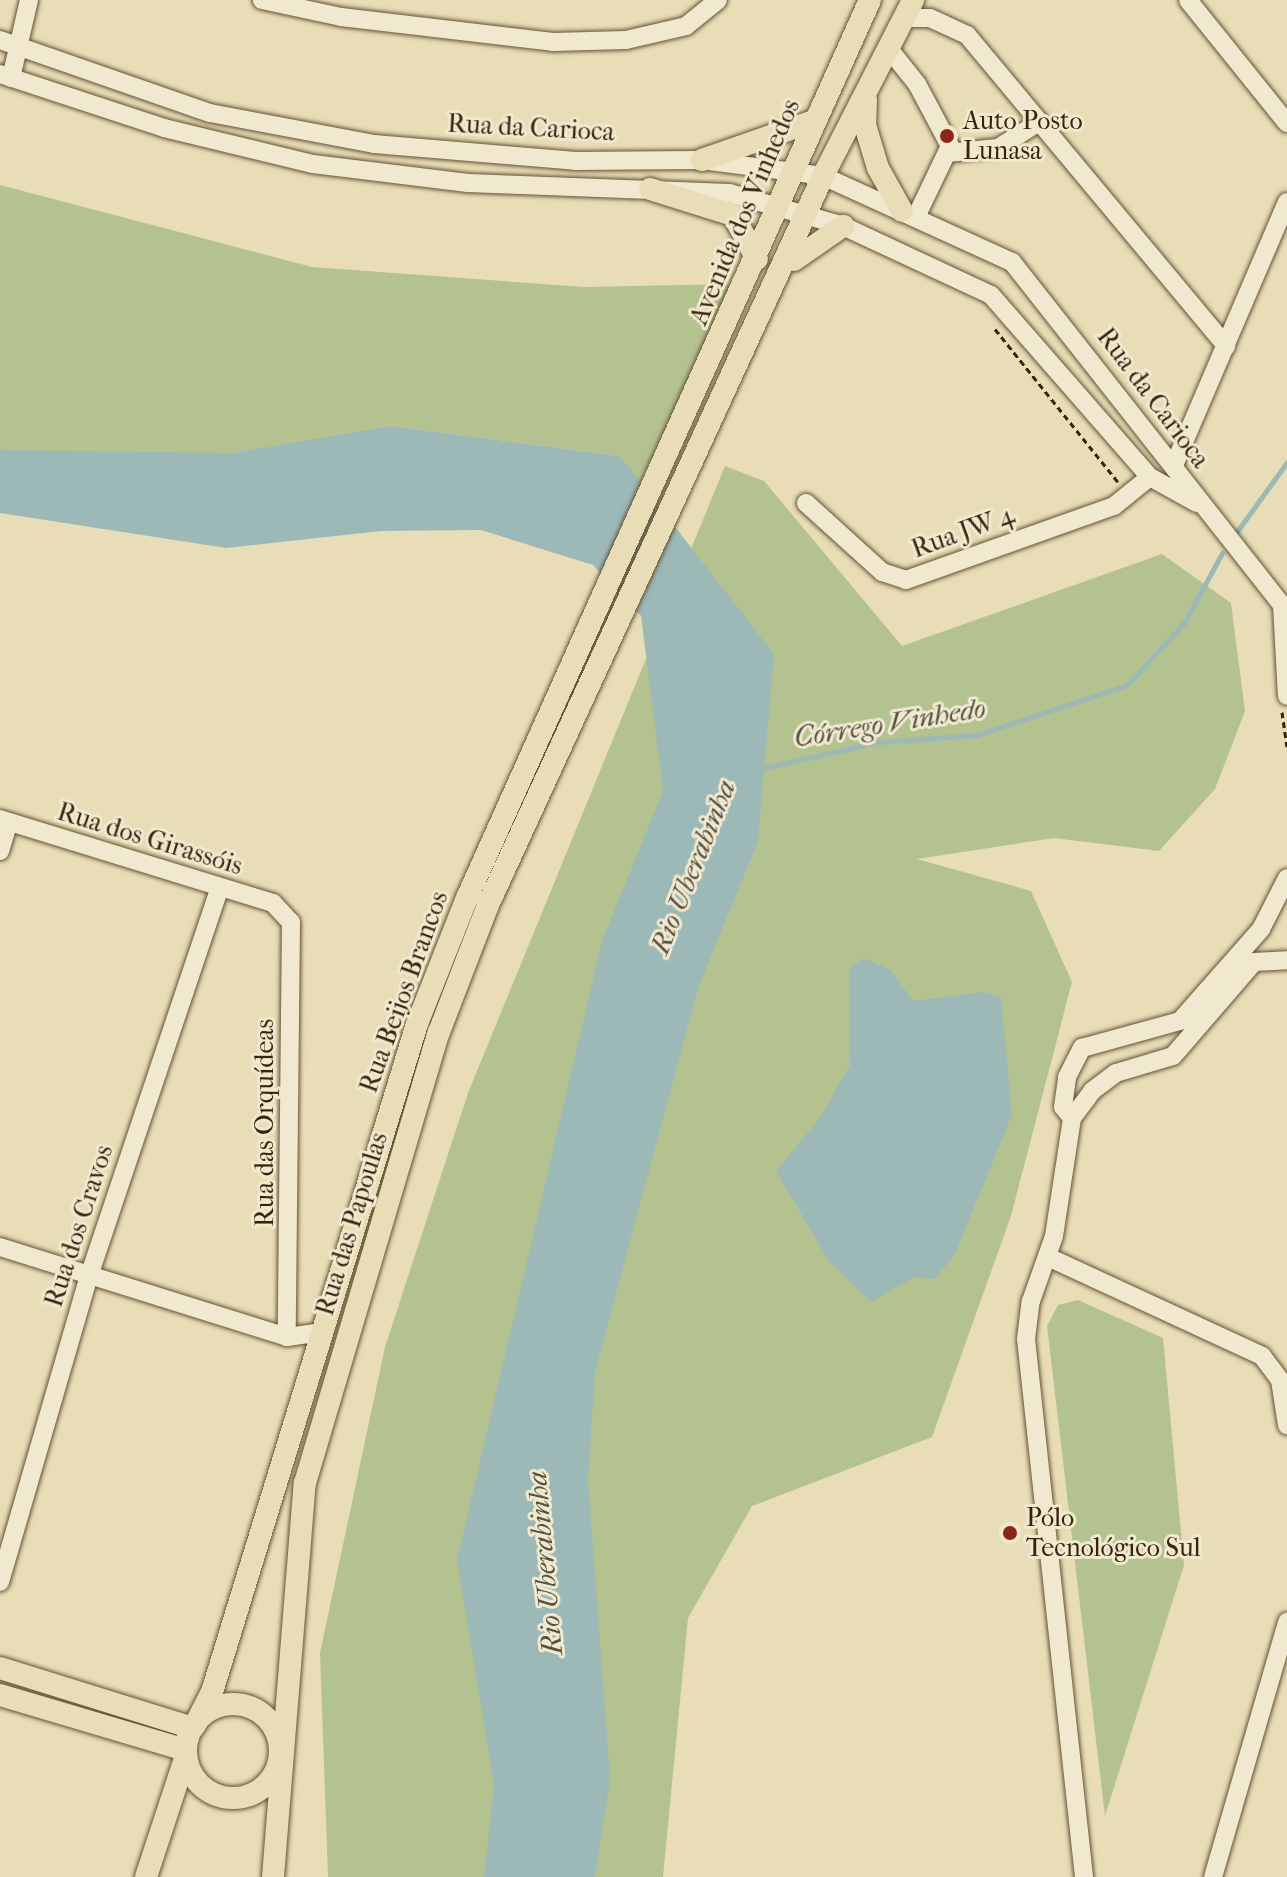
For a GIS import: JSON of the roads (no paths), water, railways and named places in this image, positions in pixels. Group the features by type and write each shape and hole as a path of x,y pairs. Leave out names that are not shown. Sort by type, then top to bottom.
{"main road":[{"name":"Avenida dos Vinhedos","path":"597,611 757,259 792,170 870,0"},
{"path":"784,269 823,176 909,9"},
{"path":"867,91 865,125 909,214"},
{"path":"702,160 816,120"},
{"path":"650,189 733,215 757,259"},
{"path":"784,269 813,240 843,226"},
{"name":"Rua das Papoulas","path":"273,1877 305,1483 439,1032 488,905 784,269"},
{"name":"Rua Beijos Brancos","path":"194,1726 212,1692 417,1024 597,611"},
{"path":"0,1668 194,1726"},
{"path":"0,1695 186,1752 201,1786 234,1799 266,1785 281,1753 268,1719 253,1708 217,1707 194,1726 186,1752 146,1877"}],"street":[{"path":"5,76 20,48 29,0"},
{"path":"262,0 341,17 553,42 626,40 686,26 718,0"},
{"path":"1188,0 1287,123"},
{"path":"909,9 967,35 1226,346"},
{"name":"Rua da Carioca","path":"0,40 210,113 374,144 575,161 702,160 823,176 1012,262 1175,463 1200,506"},
{"path":"889,49 946,129 947,153 909,214"},
{"name":"Rua da Carioca","path":"5,76 164,128 313,164 468,183 729,193 843,226 991,295 1058,369 1147,480 1200,506"},
{"path":"947,153 998,148 1039,122"},
{"path":"1175,463 1287,202"},
{"path":"1019,323 1036,315 1042,297"},
{"path":"1058,369 1063,351 1080,344"},
{"name":"Rua JW 4","path":"806,503 882,572 906,580 1114,506 1147,480"},
{"path":"1200,506 1262,573 1285,609 1287,696"},
{"path":"0,851 4,820"},
{"name":"Rua dos Girassóis","path":"4,820 284,911"},
{"path":"1084,1877 1026,1339 1048,1257 1072,1118 1107,1078 1173,1056 1261,929 1287,878"},
{"name":"Rua dos Cravos","path":"0,1582 89,1276 219,889"},
{"name":"Rua das Orquídeas","path":"284,911 291,938 287,1337"},
{"path":"1072,1118 1063,1107 1067,1077 1082,1048 1109,1035 1171,1027 1254,962 1287,960"},
{"path":"0,1247 287,1337 322,1332"},
{"path":"1048,1257 1262,1356 1280,1380 1287,1425"},
{"path":"1213,1877 1287,1622"}],"water":[{"name":"Rio Uberabinha","path":"391,426 620,456 774,654 758,841 698,988 595,1372 588,1479 610,1779 595,1877 484,1877 494,1786 457,1560 602,941 663,791 641,616 593,565 481,530 381,531 226,548 0,513 0,450 230,453"},
{"path":"863,958 891,970 913,1001 983,992 1001,997 1012,1115 955,1254 935,1279 914,1277 871,1302 829,1261 776,1171 819,1119 850,1065 849,969"}],"waterway":[{"name":"Córrego Vinhedo","path":"1233,537 1287,462"},
{"name":"Córrego Vinhedo","path":"759,769 878,742 977,735 1127,685 1184,623 1222,553"}],"place":[{"name":"Auto Posto Lunasa","path":"947,136"},
{"name":"Pólo Tecnológico Sul","path":"1010,1533"}]}
